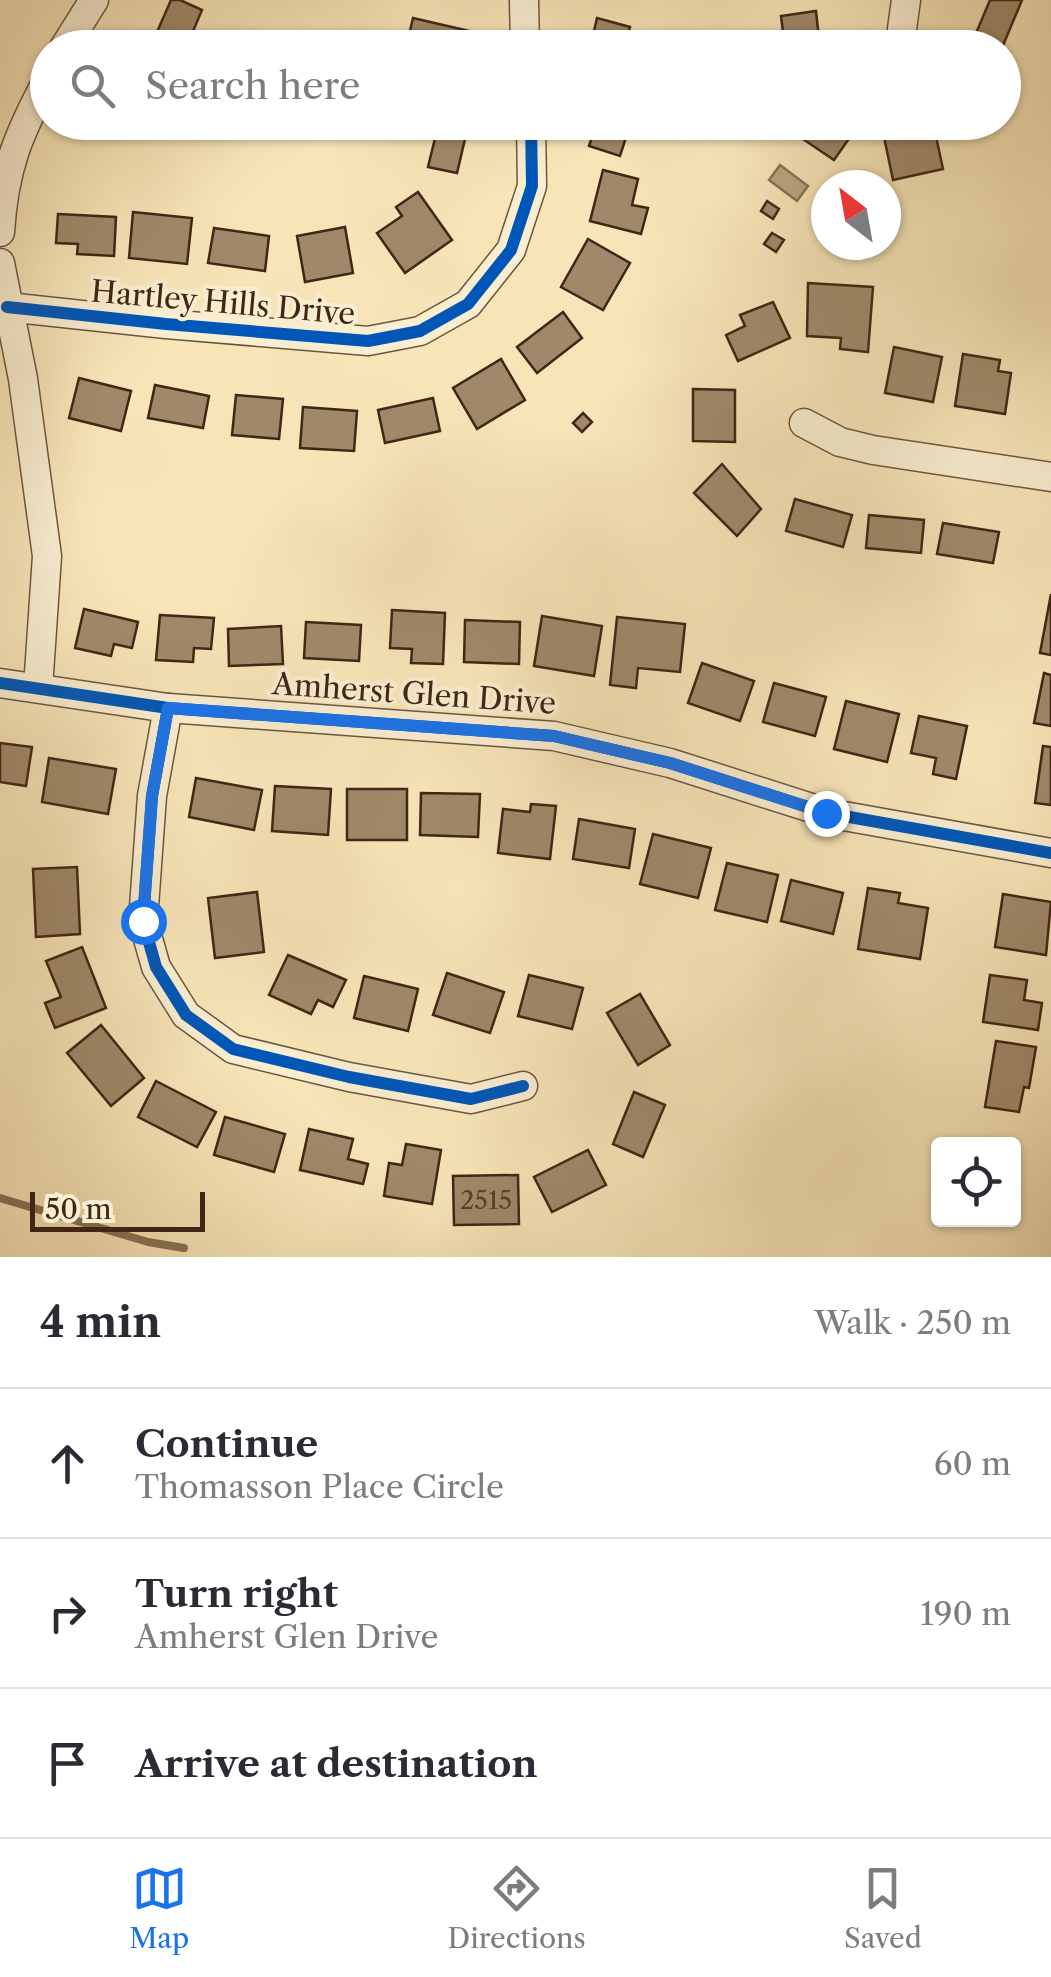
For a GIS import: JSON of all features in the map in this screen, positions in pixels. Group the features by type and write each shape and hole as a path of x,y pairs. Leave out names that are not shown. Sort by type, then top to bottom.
{"street":[{"path":"75,30 94,0"},
{"path":"524,0 525,30"},
{"path":"902,29 906,0"},
{"path":"0,232 2,196 18,134 30,112"},
{"name":"Hartley Hills Drive","path":"6,307 350,340 368,341 420,331 468,304 511,250 532,186 531,140"},
{"path":"0,263 23,379 47,556 38,688"},
{"path":"804,423 840,442 873,450 1051,476"},
{"name":"Amherst Glen Drive","path":"0,683 168,708 554,736 670,763 826,813 1051,853"},
{"path":"168,708 152,796 143,921 156,967 186,1016 233,1049 349,1077 471,1099 523,1086"}],"shaded area":[{"path":"780,165 808,186 797,201 769,180"}],"building":[{"path":"171,0 202,10 194,30 158,30"},
{"path":"990,0 1022,0 1010,30 977,30"},
{"path":"816,11 818,30 783,30 781,16"},
{"path":"413,18 465,30 410,30"},
{"path":"597,18 630,27 629,30 594,30"},
{"path":"435,140 465,140 457,173 428,167"},
{"path":"591,140 625,140 620,156 589,146"},
{"path":"804,140 848,140 834,160"},
{"path":"885,140 937,140 943,169 901,178 901,170 891,170"},
{"path":"603,170 638,179 632,205 648,208 641,234 590,221"},
{"path":"418,192 452,240 405,273 377,233 402,216 396,207"},
{"path":"767,201 779,209 773,219 761,211"},
{"path":"133,212 192,218 187,264 129,258"},
{"path":"58,214 116,217 114,256 77,254 78,244 56,243"},
{"path":"345,227 353,273 305,282 297,236"},
{"path":"214,228 269,236 265,271 208,263"},
{"path":"772,233 784,240 776,252 764,244"},
{"path":"588,239 630,263 603,310 561,287"},
{"path":"808,283 873,287 868,352 840,349 841,338 807,336"},
{"path":"773,302 790,338 738,361 726,335 745,326 740,315"},
{"path":"563,312 582,338 537,373 517,347"},
{"path":"894,347 942,357 933,402 885,393"},
{"path":"963,354 1000,360 998,371 1011,373 1005,414 955,406"},
{"path":"501,359 525,400 477,429 453,388"},
{"path":"79,378 131,391 121,431 69,418"},
{"path":"155,385 209,396 203,428 148,418"},
{"path":"693,389 735,390 735,442 693,441"},
{"path":"236,395 283,399 279,439 232,435"},
{"path":"433,398 440,431 385,443 378,410"},
{"path":"303,407 357,411 354,451 300,448"},
{"path":"583,413 592,422 582,432 573,423"},
{"path":"722,464 761,509 737,536 694,493"},
{"path":"795,499 852,515 843,547 786,531"},
{"path":"869,515 924,520 921,553 866,548"},
{"path":"943,523 999,532 993,563 937,554"},
{"path":"1051,594 1051,655 1040,653"},
{"path":"84,609 138,622 132,648 114,644 111,656 75,648"},
{"path":"392,610 445,613 443,664 411,663 412,649 390,648"},
{"path":"160,615 214,618 211,649 194,648 193,662 156,660"},
{"path":"542,616 602,626 594,676 534,666"},
{"path":"617,617 685,624 680,672 638,668 636,688 610,685"},
{"path":"465,620 520,622 519,664 464,662"},
{"path":"306,622 361,625 359,661 304,658"},
{"path":"281,626 283,664 229,666 228,629"},
{"path":"702,663 754,681 740,721 688,703"},
{"path":"1044,673 1051,675 1051,726 1034,723"},
{"path":"774,683 826,697 815,736 763,722"},
{"path":"846,701 899,714 887,762 834,749"},
{"path":"919,716 967,726 956,779 933,774 936,758 911,753"},
{"path":"0,743 32,747 26,786 0,782"},
{"path":"1043,746 1051,747 1051,805 1035,803"},
{"path":"49,758 116,769 108,814 42,802"},
{"path":"196,778 262,790 254,830 189,817"},
{"path":"275,786 331,789 328,835 272,831"},
{"path":"347,789 407,789 407,840 347,840"},
{"path":"421,793 480,794 478,837 420,835"},
{"path":"531,804 556,806 550,859 498,853 503,809 530,812"},
{"path":"579,819 635,829 629,868 573,859"},
{"path":"653,834 711,848 698,898 640,884"},
{"path":"727,863 778,875 767,922 715,910"},
{"path":"77,867 80,934 36,937 33,869"},
{"path":"791,880 843,893 833,934 781,921"},
{"path":"868,888 900,893 898,903 928,908 920,959 858,949"},
{"path":"257,892 264,952 215,958 208,898"},
{"path":"1003,894 1051,902 1046,955 995,947"},
{"path":"82,947 106,1008 55,1028 45,1003 61,997 46,961"},
{"path":"288,955 346,980 333,1007 318,1000 311,1014 269,995"},
{"path":"447,973 504,992 490,1033 433,1015"},
{"path":"529,975 583,988 572,1029 518,1016"},
{"path":"990,975 1027,980 1024,1000 1042,1003 1038,1030 983,1022"},
{"path":"364,976 418,989 408,1031 354,1018"},
{"path":"640,994 670,1045 638,1065 607,1013"},
{"path":"101,1025 144,1078 111,1106 67,1053"},
{"path":"996,1041 1036,1047 1029,1088 1024,1087 1019,1112 985,1107"},
{"path":"156,1081 216,1112 197,1147 138,1117"},
{"path":"634,1092 665,1105 643,1157 613,1144"},
{"path":"225,1117 285,1134 274,1172 214,1155"},
{"path":"309,1129 353,1139 348,1159 368,1164 363,1184 300,1170"},
{"path":"406,1144 441,1150 432,1204 384,1196 389,1163 402,1165"},
{"path":"588,1150 606,1185 552,1212 534,1177"},
{"path":"518,1175 519,1224 454,1225 453,1176"}],"waterway":[{"path":"0,1198 148,1242 184,1248"}],"cycle path":[{"path":"7,307 368,341 420,331 468,304 511,250 532,186 531,140"},
{"path":"0,683 168,708 554,736 670,763 827,813 1051,853"},
{"path":"168,708 152,796 143,921 156,967 186,1015 233,1049 349,1077 471,1099 523,1086"}],"route":[{"path":"143,921 152,796 168,708 554,736 670,763 826,813"}]}
